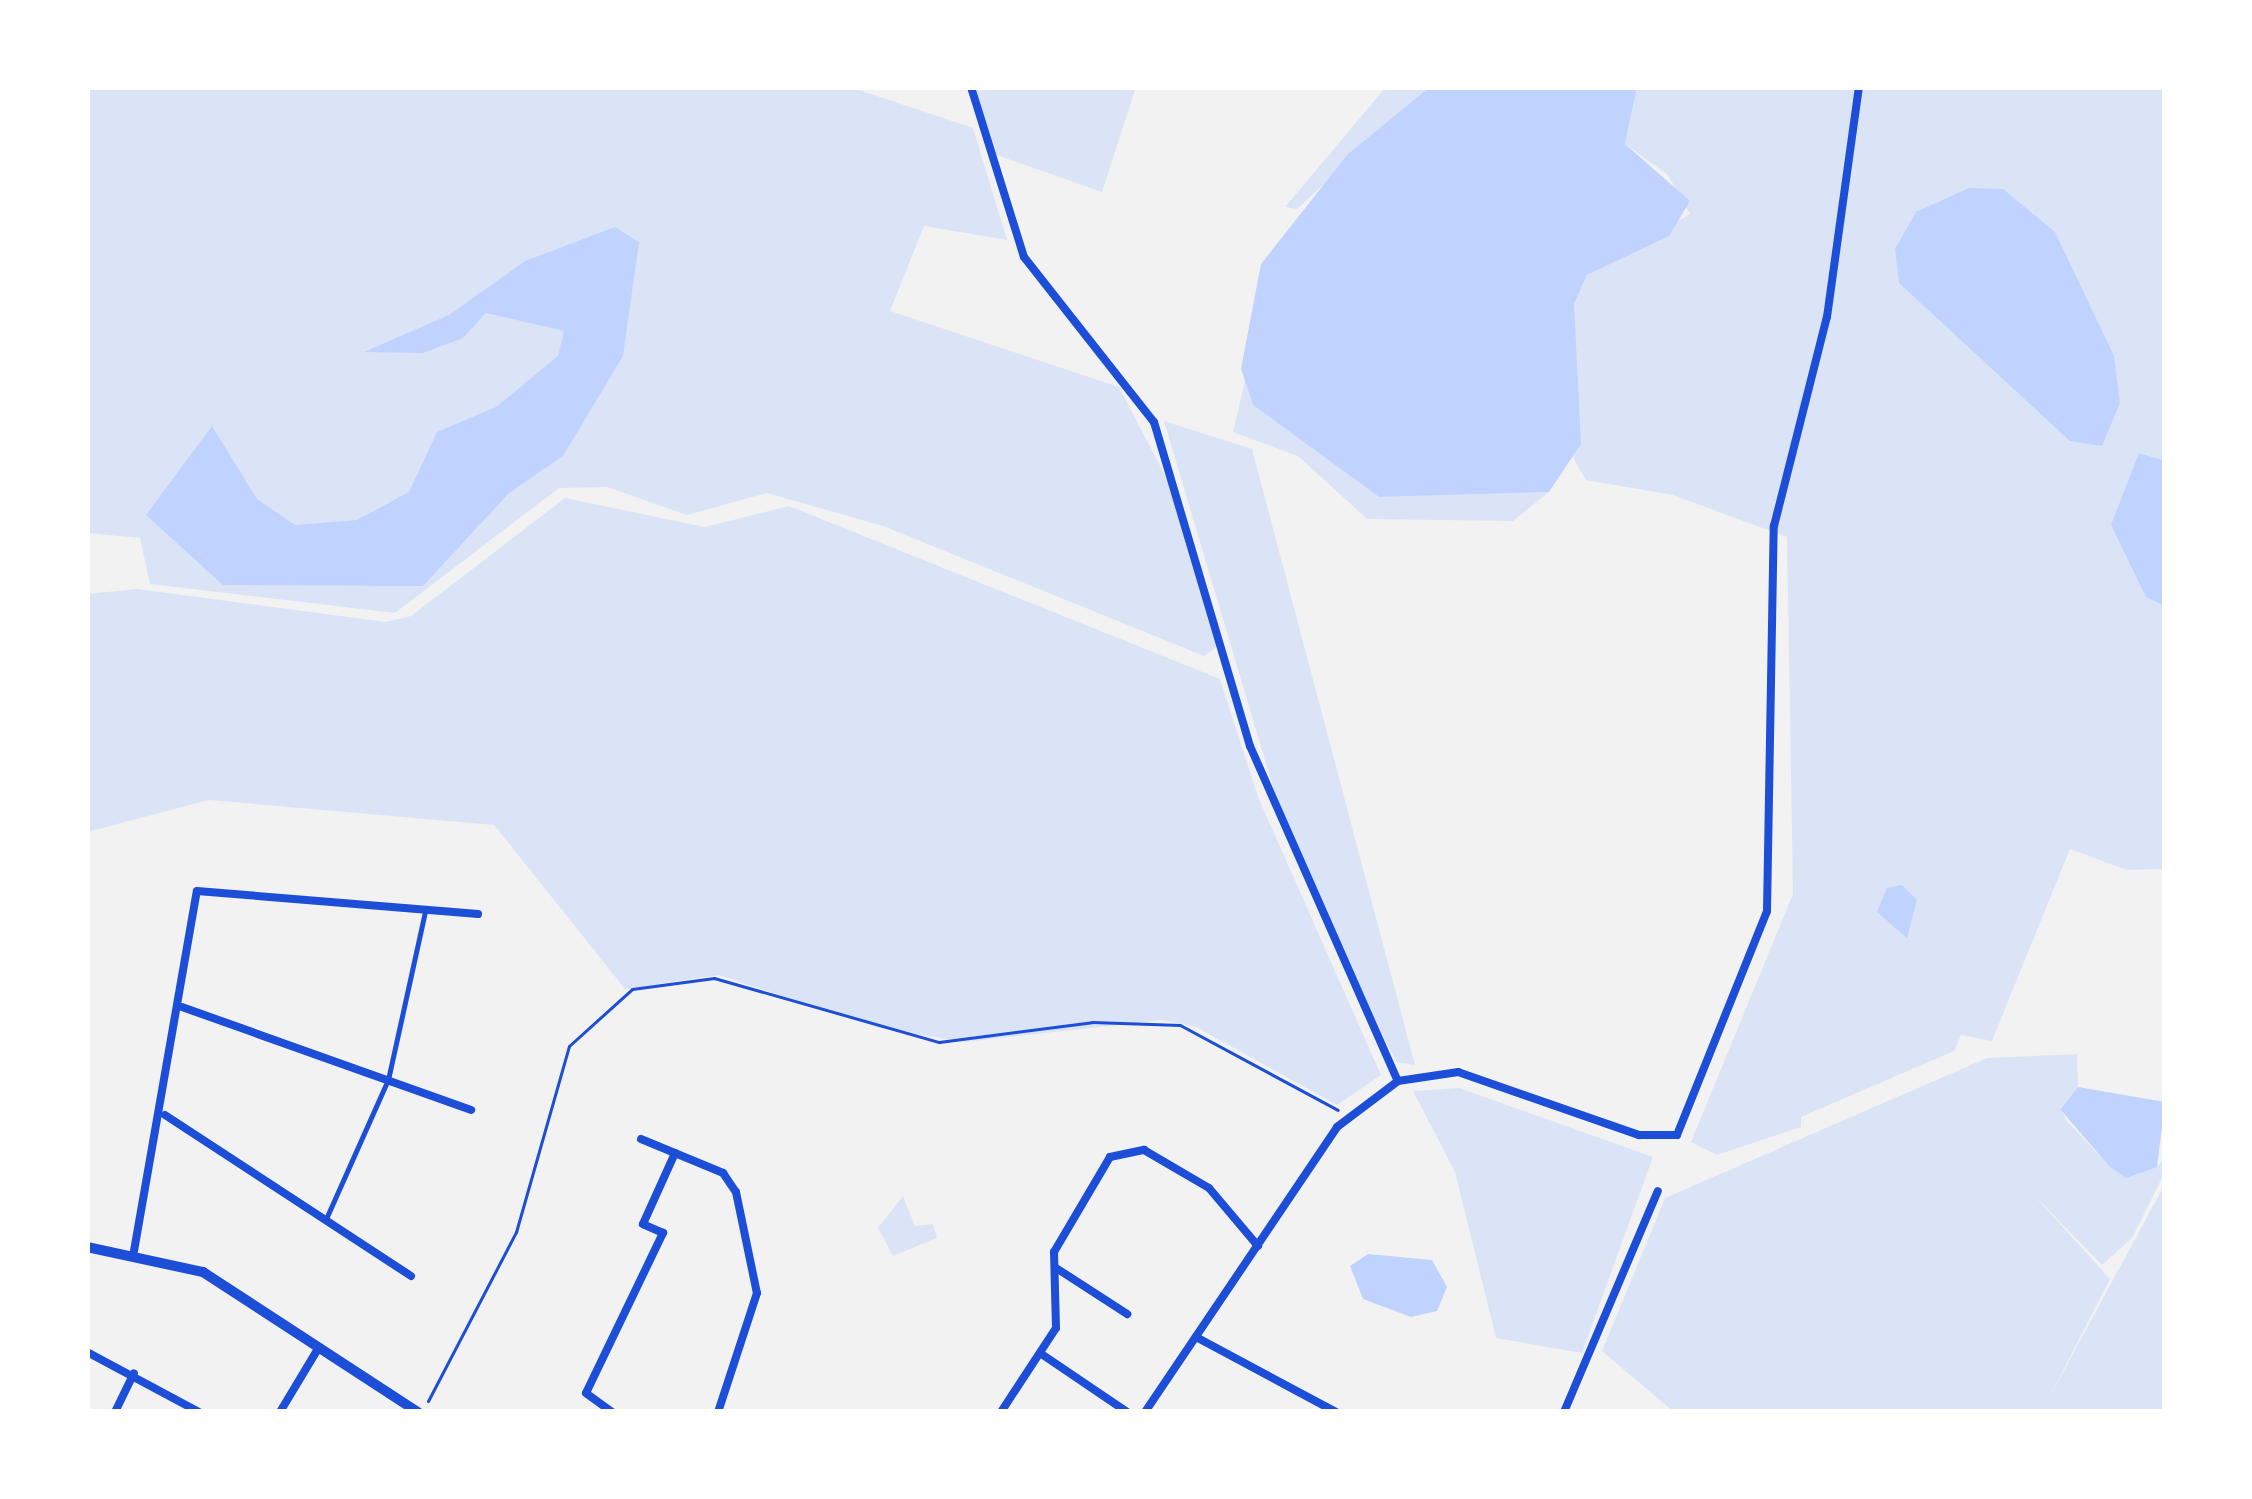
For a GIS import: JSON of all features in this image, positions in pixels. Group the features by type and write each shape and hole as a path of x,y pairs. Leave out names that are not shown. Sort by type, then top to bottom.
{"street":[{"path":"971,87 1024,257 1154,422 1203,557 1250,746 1398,1081"},
{"path":"1145,1412 1352,1108 1398,1081 1458,1072 1639,1135 1677,1135 1767,911 1777,840 1774,526 1827,317 1859,87"},
{"path":"134,1251 165,1115 197,891 478,914"},
{"path":"182,1007 471,1110"},
{"path":"165,1115 411,1276"},
{"path":"641,1139 723,1173 736,1192 757,1293 718,1412"},
{"path":"1001,1412 1040,1353 1060,1312 1054,1268 1060,1235 1126,1150 1209,1188 1258,1246"},
{"path":"612,1412 586,1394 663,1233 643,1224 675,1153"},
{"path":"1564,1412 1658,1191"},
{"path":"87,1247 134,1251 203,1272 423,1407"},
{"path":"1054,1268 1127,1314"},
{"path":"1196,1337 1336,1412"},
{"path":"280,1412 320,1346"},
{"path":"87,1352 134,1372 199,1412"},
{"path":"1040,1353 1126,1412"},
{"path":"115,1412 134,1372"}],"lane":[{"path":"326,1219 388,1080 426,911"}],"path":[{"path":"423,1407 516,1232 569,1046 632,989 714,977 890,1033 975,1044 1092,1022 1180,1025 1338,1110"}],"shaded area":[{"path":"87,87 850,87 973,128 1007,240 924,226 890,311 1119,387 1172,489 1218,646 1204,656 883,526 767,493 687,515 607,487 559,488 395,613 150,584 140,538 87,533"},
{"path":"976,87 1136,87 1102,192 994,154"},
{"path":"1386,87 1430,87 1297,209 1285,207"},
{"path":"1637,87 2165,87 2165,869 2127,870 2070,849 1992,1041 1961,1035 1954,1051 1801,1117 1801,1127 1717,1155 1691,1142 1793,894 1787,537 1673,495 1586,480 1574,459 1574,304 1587,275 1690,214 1668,175 1625,144"},
{"path":"1245,381 1253,405 1379,497 1549,492 1513,521 1367,519 1298,456 1233,432"},
{"path":"1164,421 1252,449 1415,1065 1397,1062 1386,1043 1279,807"},
{"path":"565,498 705,527 789,506 1220,679 1258,797 1381,1075 1337,1105 1196,1027 1162,1020 965,1042 879,1028 719,975 625,989 494,825 209,800 87,832 87,594 137,589 386,622 411,616"},
{"path":"2077,1054 2078,1087 2060,1108 2067,1121 2109,1166 2157,1167 2165,1157 2165,1172 2132,1238 2102,1265 2031,1192 2110,1279 2049,1398 2165,1184 2165,1412 1674,1412 1602,1351 1665,1198 1987,1058"},
{"path":"1459,1088 1653,1157 1582,1353 1496,1338 1455,1172 1413,1091"},
{"path":"903,1196 915,1226 933,1224 937,1238 893,1256 878,1228"}],"water":[{"path":"1430,87 1637,87 1625,144 1690,201 1669,236 1587,275 1574,304 1581,444 1549,492 1379,497 1253,405 1241,369 1261,264 1348,154"},
{"path":"1969,188 2003,189 2055,232 2114,356 2120,403 2102,446 2070,441 1899,283 1895,249 1916,212"},
{"path":"615,227 639,242 623,356 563,456 509,493 423,586 223,585 146,515 212,426 257,499 295,525 357,520 409,492 437,432 496,407 558,356 564,331 486,313 463,338 423,353 364,352 449,315 525,261"},
{"path":"2139,453 2165,461 2165,606 2146,597 2111,525"},
{"path":"1902,885 1917,900 1907,938 1877,912 1887,888"},
{"path":"2078,1087 2165,1102 2157,1167 2126,1178 2109,1166 2060,1109"},
{"path":"1368,1254 1432,1260 1447,1287 1437,1311 1411,1317 1363,1299 1350,1266"}]}
